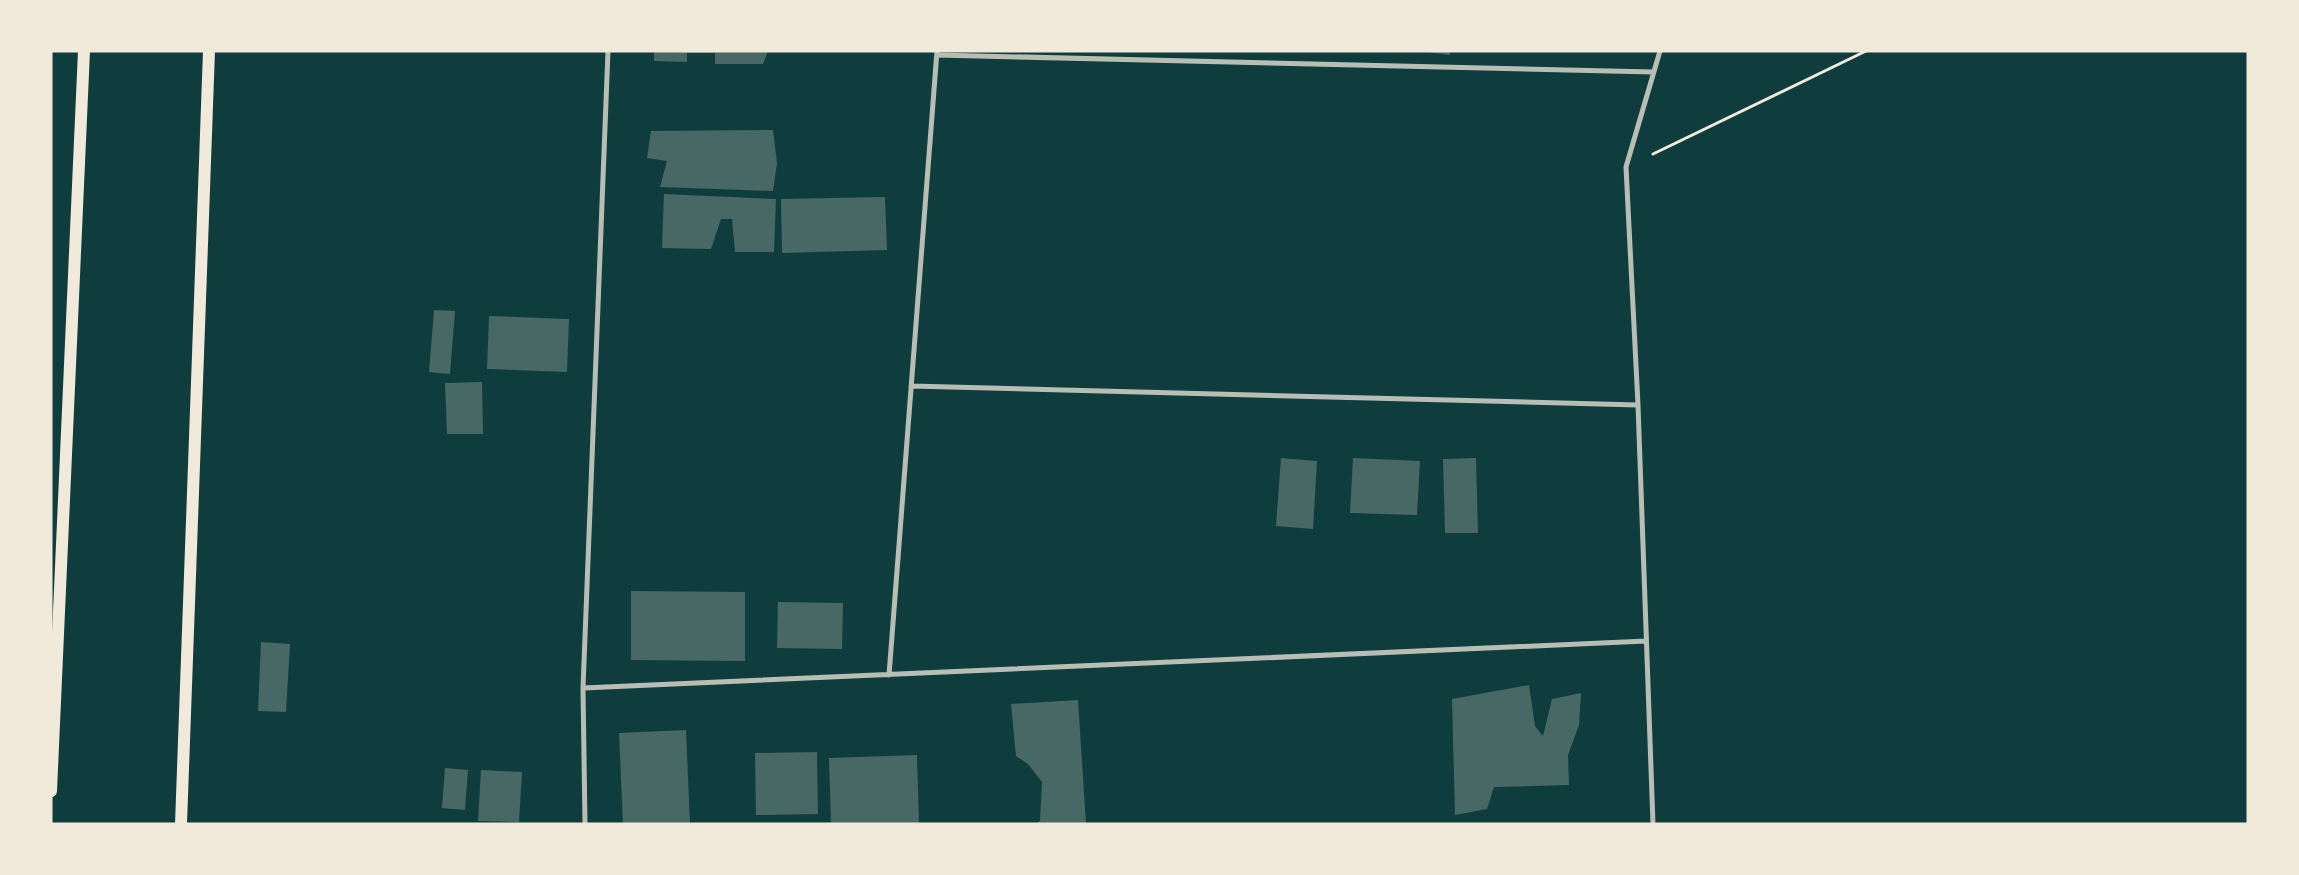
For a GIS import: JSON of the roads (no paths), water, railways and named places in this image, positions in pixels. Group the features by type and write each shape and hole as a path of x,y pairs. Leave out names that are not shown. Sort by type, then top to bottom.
{"main road":[{"path":"51,791 84,51"},
{"path":"181,824 209,51"}],"street":[{"path":"585,824 583,688 608,51"},
{"path":"1653,824 1638,406 1626,167 1660,51"},
{"path":"889,675 937,53 1653,72"},
{"path":"911,386 1638,406"},
{"path":"583,688 1646,641"}]}
